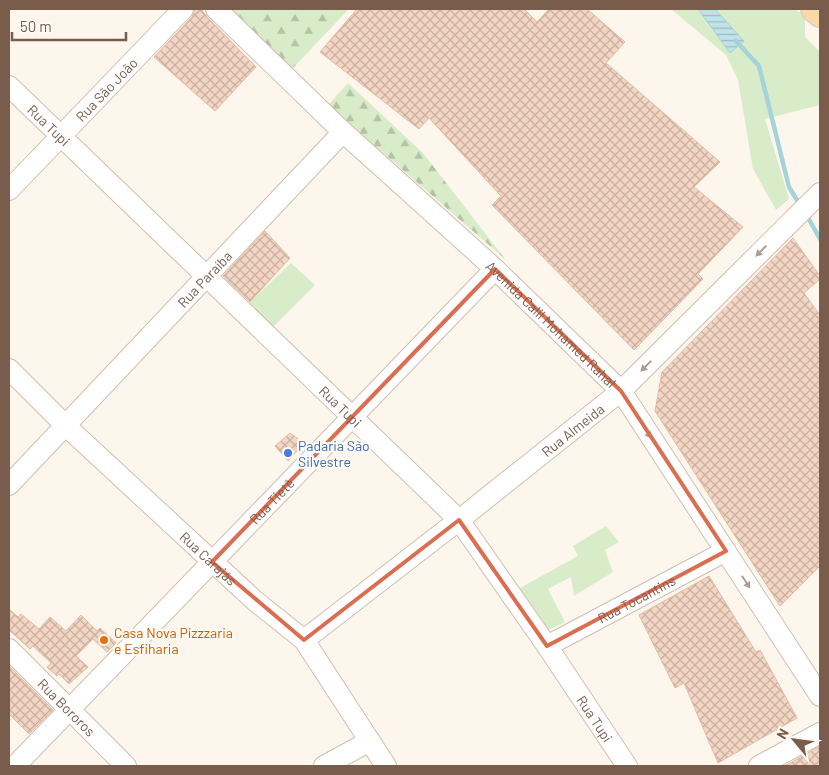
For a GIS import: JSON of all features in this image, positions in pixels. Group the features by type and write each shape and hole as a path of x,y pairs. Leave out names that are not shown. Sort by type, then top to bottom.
{"main road":[{"path":"814,9 820,14"}],"street":[{"name":"Rua São João","path":"9,190 183,9"},
{"name":"Avenida Calil Mohamed Rahal","path":"216,9 342,132 495,269 621,391 820,696"},
{"name":"Rua Tupi","path":"9,86 207,276 351,418 459,520 547,646 627,766"},
{"name":"Rua Paraíba","path":"9,485 342,132"},
{"name":"Rua Almeida","path":"304,640 621,391 815,198"},
{"name":"Rua Tietê","path":"15,766 495,269"},
{"name":"Rua Carajás","path":"9,369 66,426 212,562 254,600 304,640 386,766"},
{"name":"Rua Tocantins","path":"547,646 726,551"},
{"name":"Rua Bororos","path":"9,649 126,766"},
{"path":"758,766 820,733"},
{"path":"324,766 370,741"}],"highlighted area":[{"path":"495,269 621,391 726,551 547,646 459,520 304,640 212,562"}],"green space":[{"path":"231,9 349,9 292,69"},
{"path":"671,9 794,9 805,15 805,37 820,52 820,105 765,119 789,199 776,210 753,169 738,80 726,55"},
{"path":"348,83 423,153 505,259 328,105"},
{"path":"291,263 315,285 271,329 246,306"},
{"path":"606,526 619,542 605,550 613,572 574,596 571,577 548,589 565,622 546,631 518,589 578,556 573,546"}],"water":[{"path":"698,9 715,9 744,41 730,53"}],"building":[{"path":"195,9 201,9 256,67 215,111 154,57 192,17"},
{"path":"357,9 524,9 537,22 549,9 587,9 625,42 606,63 720,162 694,187 743,227 698,274 703,279 634,350 492,205 501,196 429,118 419,129 320,52"},
{"path":"265,231 290,258 250,302 223,276"},
{"path":"793,238 820,276 820,279 804,293 820,315 820,566 780,606 655,411 662,372"},
{"name":"Padaria São Silvestre","path":"290,433 304,443 288,461 275,446"},
{"path":"709,576 756,652 760,650 797,718 718,763 684,683 675,688 639,615"},
{"path":"9,609 18,617 21,614 39,629 50,617 66,631 81,615 97,631 100,628 116,643 107,652 93,639 76,656 88,667 69,684 59,674 57,676 47,667 51,663 33,646 30,649 9,630"},
{"path":"9,666 53,710 29,734 9,714"},
{"path":"820,746 820,766 784,766 792,762"}],"waterway":[{"path":"736,41 759,66 789,187 800,205"},
{"path":"806,214 820,239"}],"place":[{"name":"Padaria São Silvestre","path":"288,453"},
{"name":"Casa Nova Pizzzaria e Esfiharia","path":"104,640"}]}
